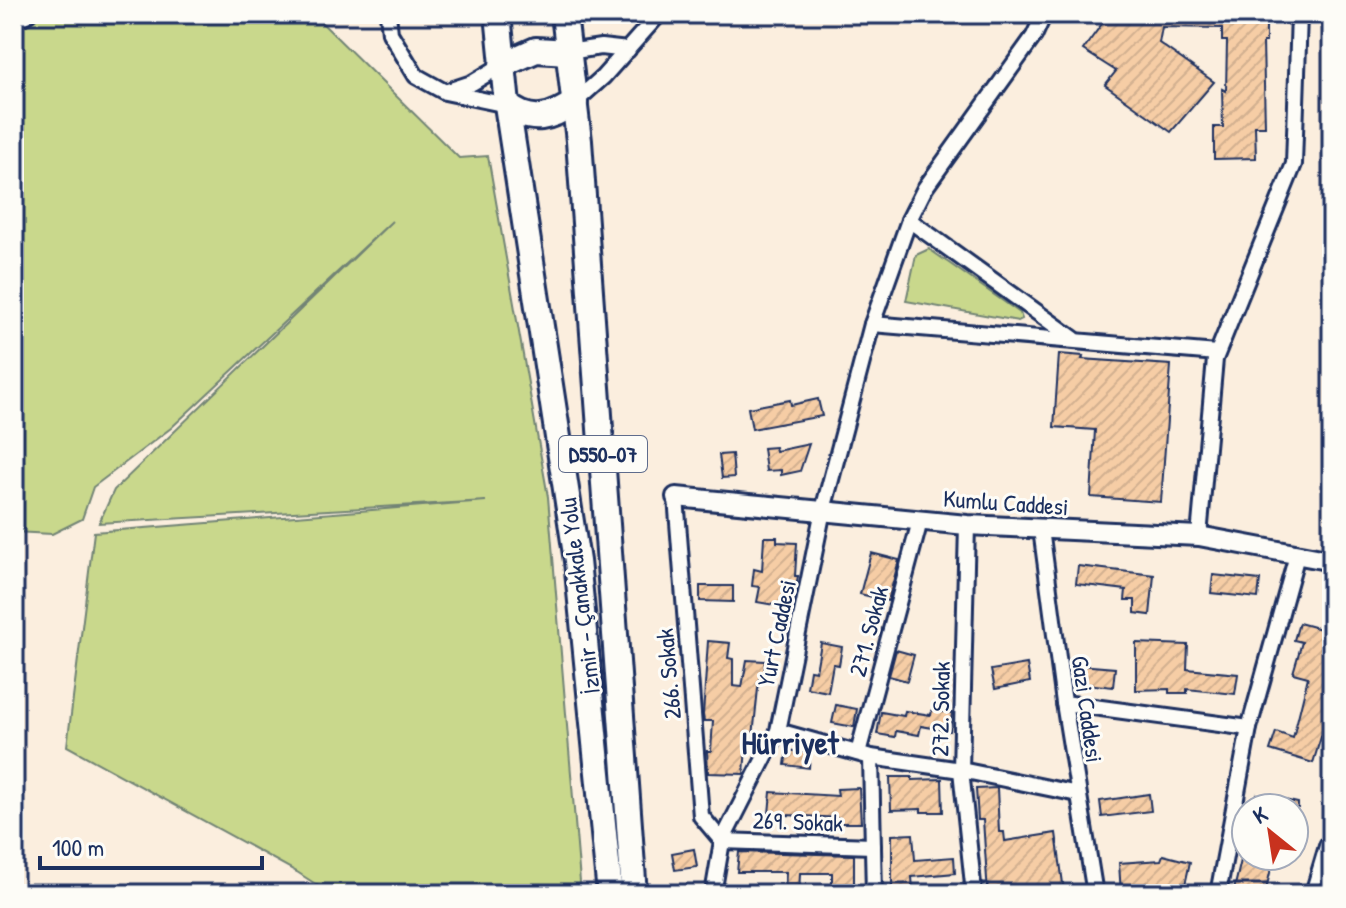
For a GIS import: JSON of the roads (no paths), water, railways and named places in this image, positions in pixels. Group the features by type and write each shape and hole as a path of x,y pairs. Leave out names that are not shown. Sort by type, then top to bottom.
{"main road":[{"name":"İzmir - Çanakkale Yolu","path":"498,14 507,105 577,561 610,894"},
{"name":"İzmir - Çanakkale Yolu","path":"564,14 575,102 634,894"},
{"path":"502,65 536,50 568,52"},
{"path":"507,105 521,115 540,119 558,113 575,102"},
{"path":"1318,894 1332,847"}],"street":[{"path":"14,21 28,14"},
{"path":"388,14 390,33 416,76 445,92 507,105"},
{"path":"642,14 644,31"},
{"path":"575,102 628,50 659,14"},
{"name":"Yurt Caddesi","path":"713,894 722,841 778,731 823,510 872,324 909,220 925,188 1034,36 1044,14"},
{"path":"1199,536 1217,353 1294,164 1299,14"},
{"path":"568,52 601,47 628,50"},
{"path":"445,92 472,83 502,65"},
{"path":"909,220 1076,340"},
{"path":"872,324 1217,353"},
{"name":"Kumlu Caddesi","path":"676,497 967,525 1199,536 1332,561"},
{"name":"266. Sokak","path":"676,497 701,816 722,841"},
{"name":"271. Sokak","path":"874,894 865,755 920,521"},
{"name":"272. Sokak","path":"967,525 961,770 974,894"},
{"name":"Gazi Caddesi","path":"1041,529 1064,703 1095,894"},
{"path":"1218,894 1249,728 1297,555"},
{"path":"1064,703 1249,728"},
{"path":"778,731 865,755 961,770 1078,794"},
{"name":"269. Sokak","path":"722,841 873,846"}],"district":[{"name":"Hürriyet","path":"790,742"}]}
